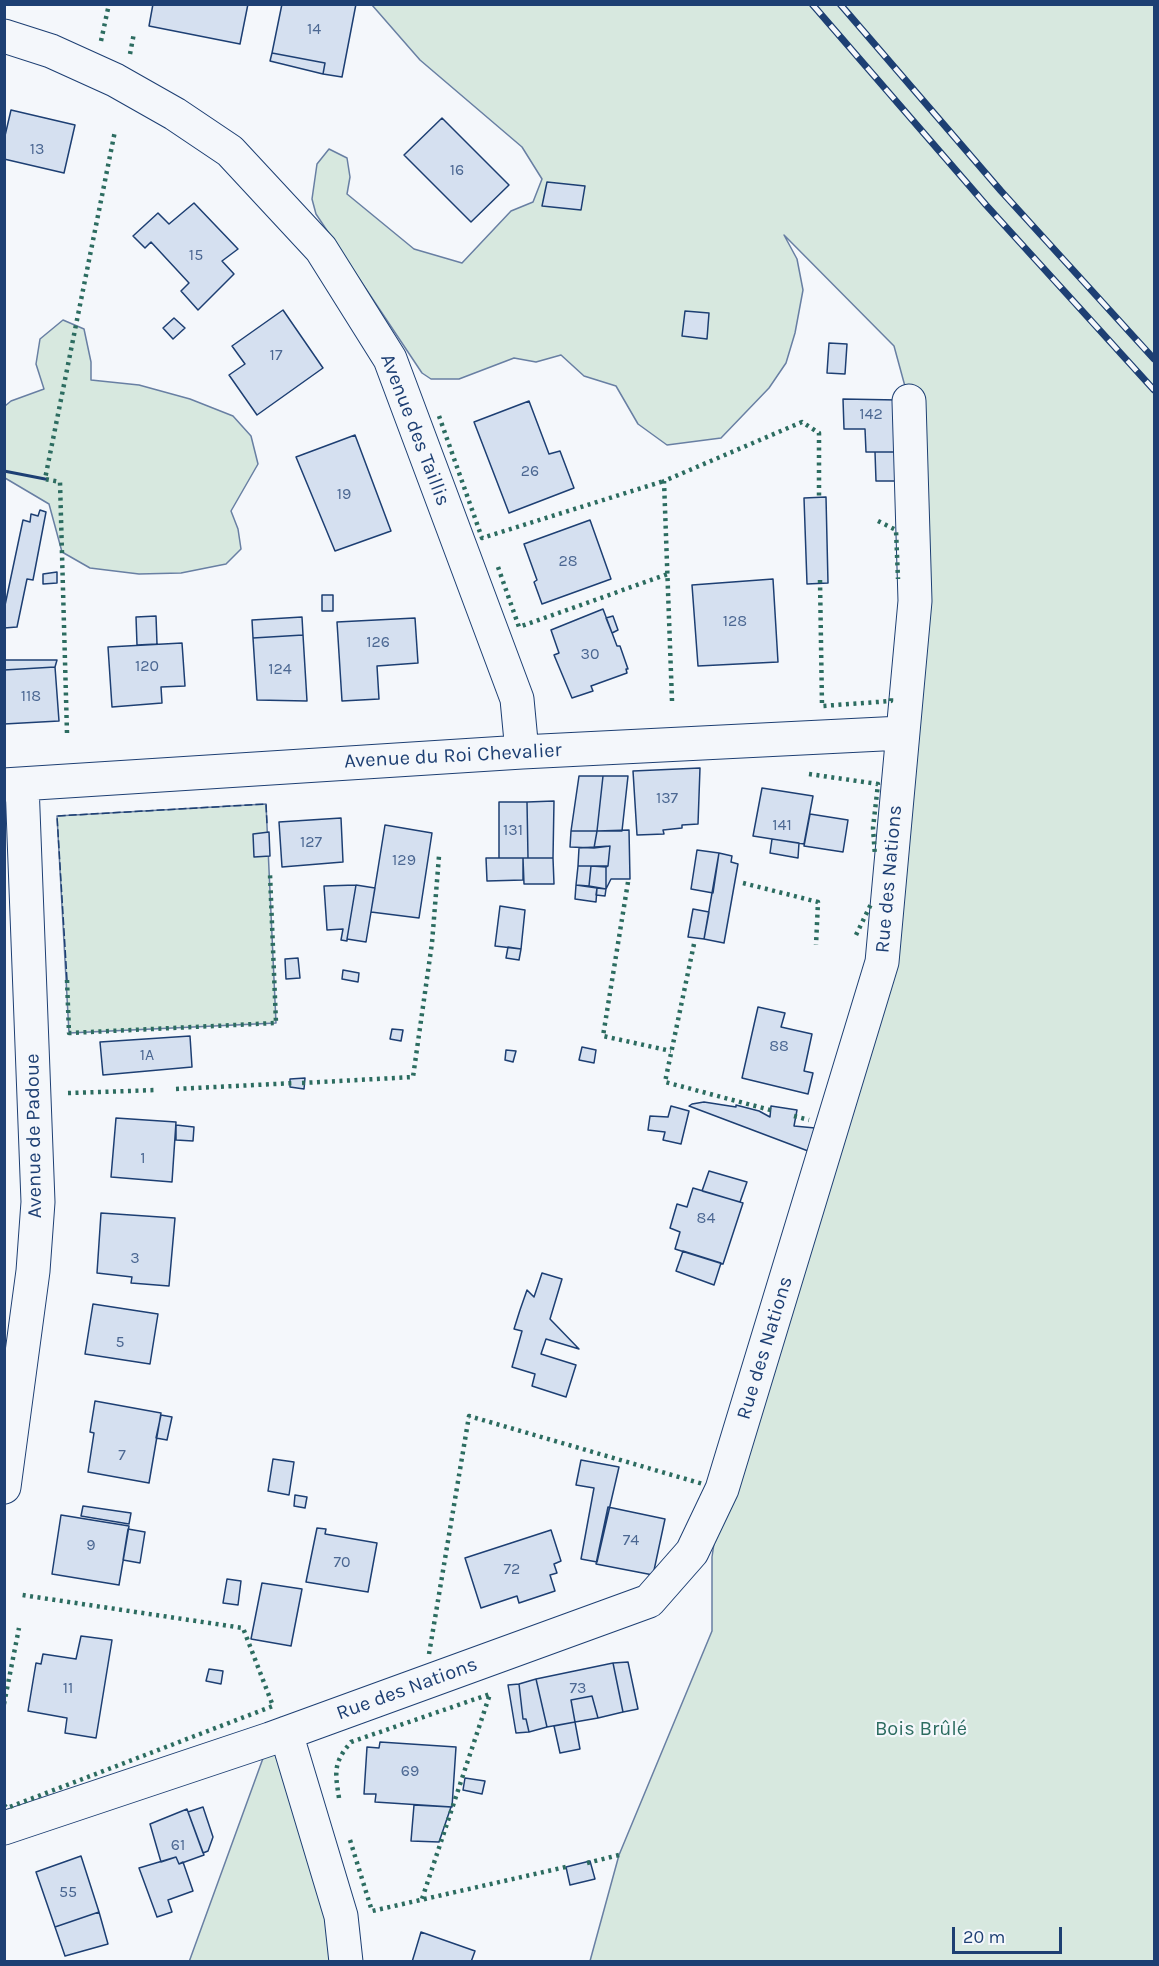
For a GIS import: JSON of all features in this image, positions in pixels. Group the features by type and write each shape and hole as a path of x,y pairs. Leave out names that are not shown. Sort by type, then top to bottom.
{"street":[{"name":"Avenue des Taillis","path":"4,36 51,51 105,75 175,114 230,151 321,249 390,359 517,699 522,752"},
{"name":"Rue des Nations","path":"4,1828 286,1733 649,1601 692,1552 722,1489 882,962 915,601 909,401"},
{"name":"Avenue du Roi Chevalier","path":"14,784 522,752 902,733"},
{"name":"Avenue de Padoue","path":"4,1487 33,1271 38,1202 14,784"},
{"path":"286,1733 341,1916 346,1962"}],"green space":[{"name":"Bois Brûlé","path":"372,5 1154,5 1154,1961 590,1961 619,1855 712,1631 712,1557 722,1489 877,977 902,733 909,401 894,346 784,235 797,259 803,290 795,333 786,363 769,388 721,438 667,445 638,424 616,386 584,376 561,355 536,362 514,358 459,379 431,379 422,373 316,214 312,199 317,164 329,149 347,158 350,177 347,194 414,249 462,263 511,211 533,202 542,179 522,147 420,60"},
{"path":"63,320 84,329 91,362 91,380 139,385 190,399 233,416 251,436 258,464 231,511 238,529 241,549 226,564 181,573 139,574 90,568 62,552 49,504 5,478 5,406 11,401 44,389 36,364 40,339"},
{"path":"266,804 276,1023 69,1033 57,816"},
{"path":"270,1739 346,1961 189,1962"}],"building":[{"path":"153,4 248,4 240,44 149,26"},
{"path":"282,4 356,4 342,77 323,74 325,63 272,53"},
{"path":"272,53 325,63 323,74 270,61"},
{"path":"11,110 75,125 64,173 4,159 4,140"},
{"path":"442,118 509,185 471,222 404,155"},
{"path":"547,182 585,186 581,210 542,206"},
{"path":"194,203 238,249 222,261 234,274 198,310 181,291 189,283 151,242 145,248 133,236 158,213 169,224"},
{"path":"283,310 323,368 257,415 229,375 245,364 232,346"},
{"path":"685,311 709,313 707,339 682,336"},
{"path":"174,318 185,328 173,339 163,328"},
{"path":"829,343 847,344 845,374 827,373"},
{"path":"843,399 898,400 898,452 866,452 865,429 844,429"},
{"path":"529,401 549,454 560,451 574,488 509,513 474,422"},
{"path":"355,435 391,531 335,551 296,457"},
{"path":"875,452 898,452 898,481 876,481"},
{"path":"826,497 828,583 807,584 804,498"},
{"path":"40,510 46,512 33,580 27,579 17,627 4,628 4,610 23,520 30,522 31,514 38,516"},
{"path":"590,520 611,579 542,604 534,582 537,580 524,544"},
{"path":"57,572 57,583 43,584 43,574"},
{"path":"773,579 778,662 698,666 692,585"},
{"path":"322,595 333,595 333,611 322,611"},
{"path":"603,609 617,646 620,646 628,669 626,669 627,673 591,686 593,691 572,698 554,655 559,653 551,630"},
{"path":"156,616 157,644 137,645 136,617"},
{"path":"613,616 618,630 612,633 606,618"},
{"path":"302,617 303,635 253,638 252,620"},
{"path":"415,618 418,663 377,666 379,699 342,701 337,622"},
{"path":"303,635 307,701 257,700 253,638"},
{"path":"182,643 185,686 161,687 162,703 112,707 108,647"},
{"path":"4,660 57,660 55,667 4,670"},
{"path":"55,667 59,721 4,724 4,670"},
{"path":"700,768 698,824 663,830 664,834 637,835 633,771"},
{"path":"579,776 603,776 597,831 571,831"},
{"path":"603,776 628,776 622,831 597,831"},
{"path":"762,788 813,796 804,844 753,836"},
{"path":"554,801 553,858 528,858 527,802"},
{"path":"499,802 527,802 528,858 499,858"},
{"path":"810,814 848,820 843,852 804,846"},
{"path":"341,818 343,862 282,867 279,822"},
{"path":"385,825 432,833 419,918 371,912"},
{"path":"629,830 630,879 611,879 606,889 606,867 610,846 594,848 597,831"},
{"path":"571,831 597,831 594,848 570,847"},
{"path":"269,832 270,856 254,857 253,834"},
{"path":"772,839 799,843 798,858 770,853"},
{"path":"610,846 608,866 578,866 579,848"},
{"path":"697,850 719,853 713,893 691,889"},
{"path":"719,853 732,856 731,862 738,864 724,943 704,939"},
{"path":"486,858 523,858 523,880 487,881"},
{"path":"523,858 553,858 554,884 524,884"},
{"path":"578,866 591,866 589,886 576,885"},
{"path":"591,866 606,867 606,889 589,886"},
{"path":"356,885 347,941 341,940 343,929 327,930 324,886"},
{"path":"356,885 375,888 366,942 347,939"},
{"path":"576,885 597,888 596,902 575,899"},
{"path":"597,888 606,889 605,896 596,895"},
{"path":"500,906 525,910 521,949 495,946"},
{"path":"693,909 709,912 704,939 688,937"},
{"path":"508,947 521,949 519,960 506,958"},
{"path":"298,958 300,978 286,979 285,959"},
{"path":"343,970 359,973 358,982 342,979"},
{"path":"758,1007 785,1013 781,1027 812,1034 804,1071 813,1073 808,1094 742,1078"},
{"path":"392,1029 403,1030 401,1041 390,1039"},
{"path":"190,1036 192,1067 103,1075 100,1042"},
{"path":"582,1047 596,1050 594,1063 579,1060"},
{"path":"506,1050 516,1051 513,1062 505,1060"},
{"path":"305,1078 304,1089 290,1087 290,1079"},
{"path":"704,1102 736,1107 736,1105 759,1111 770,1117 771,1106 797,1110 794,1126 815,1128 816,1154 689,1106"},
{"path":"671,1106 689,1111 681,1144 663,1140 665,1132 648,1130 650,1116 668,1117"},
{"path":"116,1118 176,1122 172,1182 111,1177"},
{"path":"176,1125 194,1127 193,1141 176,1140"},
{"path":"709,1171 747,1182 740,1202 702,1191"},
{"path":"693,1188 743,1203 723,1264 675,1249 680,1232 670,1228 677,1204 687,1207"},
{"path":"101,1213 175,1218 169,1286 131,1283 132,1277 97,1273"},
{"path":"683,1251 721,1263 714,1285 676,1271"},
{"path":"542,1273 562,1279 550,1319 579,1349 546,1339 541,1354 576,1365 566,1397 532,1386 535,1374 512,1367 522,1331 514,1329 520,1310 527,1290 534,1297"},
{"path":"93,1304 158,1314 150,1364 85,1354"},
{"path":"95,1401 161,1413 149,1483 88,1472 94,1433 90,1432"},
{"path":"161,1415 172,1417 167,1440 156,1438"},
{"path":"273,1459 294,1462 289,1495 268,1491"},
{"path":"581,1460 619,1467 597,1562 581,1559 594,1488 576,1485"},
{"path":"295,1495 307,1497 305,1508 294,1506"},
{"path":"83,1506 131,1513 129,1524 81,1516"},
{"path":"608,1507 665,1519 653,1575 596,1564"},
{"path":"61,1515 129,1526 119,1585 52,1574"},
{"path":"317,1528 326,1529 325,1534 377,1543 368,1592 306,1582"},
{"path":"128,1529 145,1532 140,1563 123,1560"},
{"path":"551,1530 561,1561 554,1564 557,1573 550,1575 555,1591 519,1603 517,1596 481,1608 465,1558"},
{"path":"227,1579 241,1581 238,1605 223,1603"},
{"path":"262,1583 302,1589 291,1646 251,1639"},
{"path":"81,1636 112,1640 96,1738 65,1733 67,1718 28,1711 36,1663 41,1664 43,1654 76,1659"},
{"path":"628,1662 638,1709 623,1712 613,1663"},
{"path":"613,1663 623,1712 598,1718 592,1696 571,1700 575,1722 547,1727 536,1679"},
{"path":"209,1669 223,1671 221,1684 206,1681"},
{"path":"536,1679 547,1727 529,1732 526,1719 523,1719 519,1684"},
{"path":"519,1684 523,1719 526,1719 529,1732 516,1733 508,1685"},
{"path":"592,1696 598,1718 575,1722 571,1700"},
{"path":"575,1722 580,1749 560,1753 554,1726"},
{"path":"380,1742 456,1747 452,1807 375,1802 376,1794 364,1794 367,1747 379,1748"},
{"path":"465,1778 485,1781 482,1794 463,1790"},
{"path":"414,1805 451,1807 439,1842 411,1841"},
{"path":"203,1807 213,1837 208,1851 203,1853 188,1812"},
{"path":"187,1809 204,1855 179,1864 176,1857 161,1862 150,1824"},
{"path":"81,1856 99,1912 55,1927 36,1872"},
{"path":"176,1857 179,1864 183,1862 193,1891 168,1900 172,1912 157,1917 139,1868"},
{"path":"590,1861 595,1879 570,1885 566,1867"},
{"path":"99,1912 108,1944 65,1956 55,1927"},
{"path":"421,1932 475,1951 471,1962 412,1962"}],"railway":[{"path":"812,4 986,205 1154,390"},
{"path":"840,4 1001,191 1154,359"}],"hedge":[{"path":"101,41 109,4"},
{"path":"130,54 134,33"},
{"path":"67,733 60,482 45,479 115,131"},
{"path":"439,416 482,538 664,481"},
{"path":"672,701 664,481 802,422 819,433 819,499"},
{"path":"878,521 896,530 898,579"},
{"path":"498,567 519,627 668,574"},
{"path":"820,580 822,706 891,701 891,698"},
{"path":"809,774 878,784 873,828 875,856"},
{"path":"302,1083 413,1077 432,943 439,856"},
{"path":"67,980 69,1033 276,1023 270,874"},
{"path":"628,882 603,1036 671,1051"},
{"path":"743,883 818,902 816,945"},
{"path":"856,935 872,902"},
{"path":"694,944 665,1082 774,1111"},
{"path":"176,1089 294,1083"},
{"path":"68,1093 157,1090"},
{"path":"794,1116 809,1120"},
{"path":"429,1654 469,1416 703,1484"},
{"path":"4,1805 7,1808 273,1706 243,1628 22,1595"},
{"path":"4,1704 19,1628"},
{"path":"339,1798 338,1762 351,1742 490,1694 422,1899"},
{"path":"350,1840 372,1911 570,1866"},
{"path":"587,1863 619,1855"}],"fence":[{"path":"67,980 57,816 266,804 267,824"}],"wall":[{"path":"4,471 45,479"}]}
